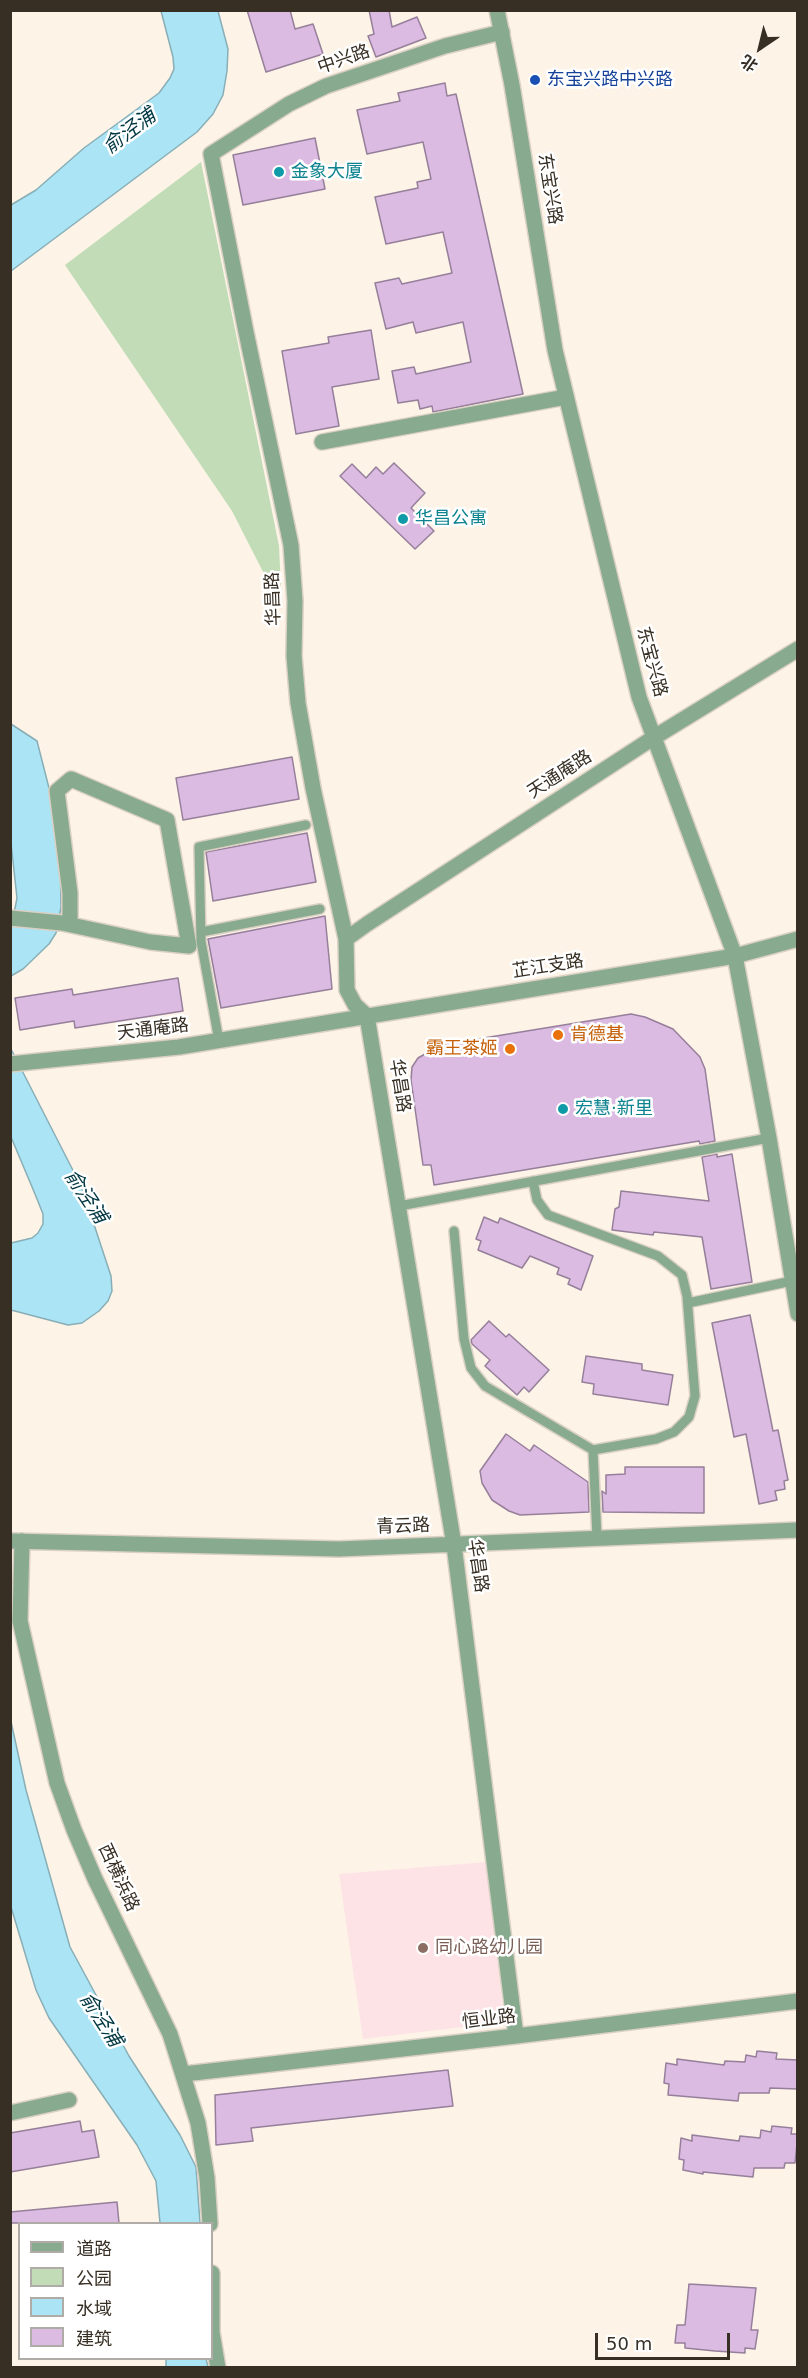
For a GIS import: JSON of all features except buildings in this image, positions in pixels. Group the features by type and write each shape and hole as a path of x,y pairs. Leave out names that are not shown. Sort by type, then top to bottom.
{"street":[{"name":"东宝兴路","path":"497,10 512,85 555,350 639,697 735,956 769,1138 798,1314"},
{"name":"中兴路","path":"211,154 289,104 326,86 445,46 502,32"},
{"name":"华昌路","path":"211,154 291,545 295,601 294,657 298,703 313,788 346,939 347,990 355,1005 368,1016 454,1545 516,2036"},
{"path":"322,442 566,397"},
{"name":"天通庵路","path":"346,939 653,738 798,649"},
{"path":"10,918 66,923 150,942 189,946 167,820 70,779 57,791 70,893 66,923"},
{"name":"芷江支路","path":"368,1016 735,956 798,939"},
{"name":"天通庵路","path":"12,1064 219,1041 368,1016"},
{"name":"青云路","path":"16,1541 339,1550 798,1530"},
{"name":"西横浜路","path":"16,1541 20,1621 57,1784 74,1830 170,2034 184,2074 198,2123 210,2222"},
{"name":"恒业路","path":"184,2074 798,2001"},
{"path":"10,2112 69,2100"},
{"path":"213,2338 218,2367"}],"lane":[{"path":"219,1041 201,932 199,847 306,825"},
{"path":"201,932 320,909"},
{"path":"399,1206 769,1138"},
{"path":"454,1231 464,1339 471,1368 485,1386 593,1450 657,1439 674,1432 689,1417 695,1396 688,1303 681,1275 658,1256 549,1215 537,1200 533,1181"},
{"path":"688,1303 792,1281"},
{"path":"593,1450 597,1538"}],"shaded area":[{"name":"同心路幼儿园","path":"487,1862 504,2022 363,2039 339,1874"}],"green space":[{"path":"201,162 279,546 282,609 232,511 65,265"}],"water":[{"name":"俞泾浦","path":"161,11 218,11 228,49 227,71 223,95 213,114 197,132 11,271 11,205 36,190 84,148 159,93 170,78 174,69 173,57"},
{"path":"11,724 37,741 60,847 61,907 56,933 49,944 23,969 11,976 11,929 17,898 10,834"},
{"path":"10,1047 82,1188 111,1276 112,1291 108,1301 99,1311 82,1323 68,1325 11,1310 11,1243 32,1238 38,1233 43,1224 43,1214 11,1137"},
{"name":"俞泾浦","path":"10,1717 26,1790 70,1947 129,2056 180,2135 196,2167 200,2222 160,2222 156,2181 137,2145 49,2018 36,1990 11,1907"},
{"path":"166,2360 206,2360 208,2367 166,2367"}],"place":[{"name":"东宝兴路中兴路","path":"535,80"},
{"name":"金象大厦","path":"279,172"},
{"name":"华昌公寓","path":"403,519"},
{"name":"肯德基","path":"558,1035"},
{"name":"霸王茶姬","path":"510,1049"},
{"name":"宏慧·新里","path":"563,1109"},
{"name":"同心路幼儿园","path":"423,1948"}]}
